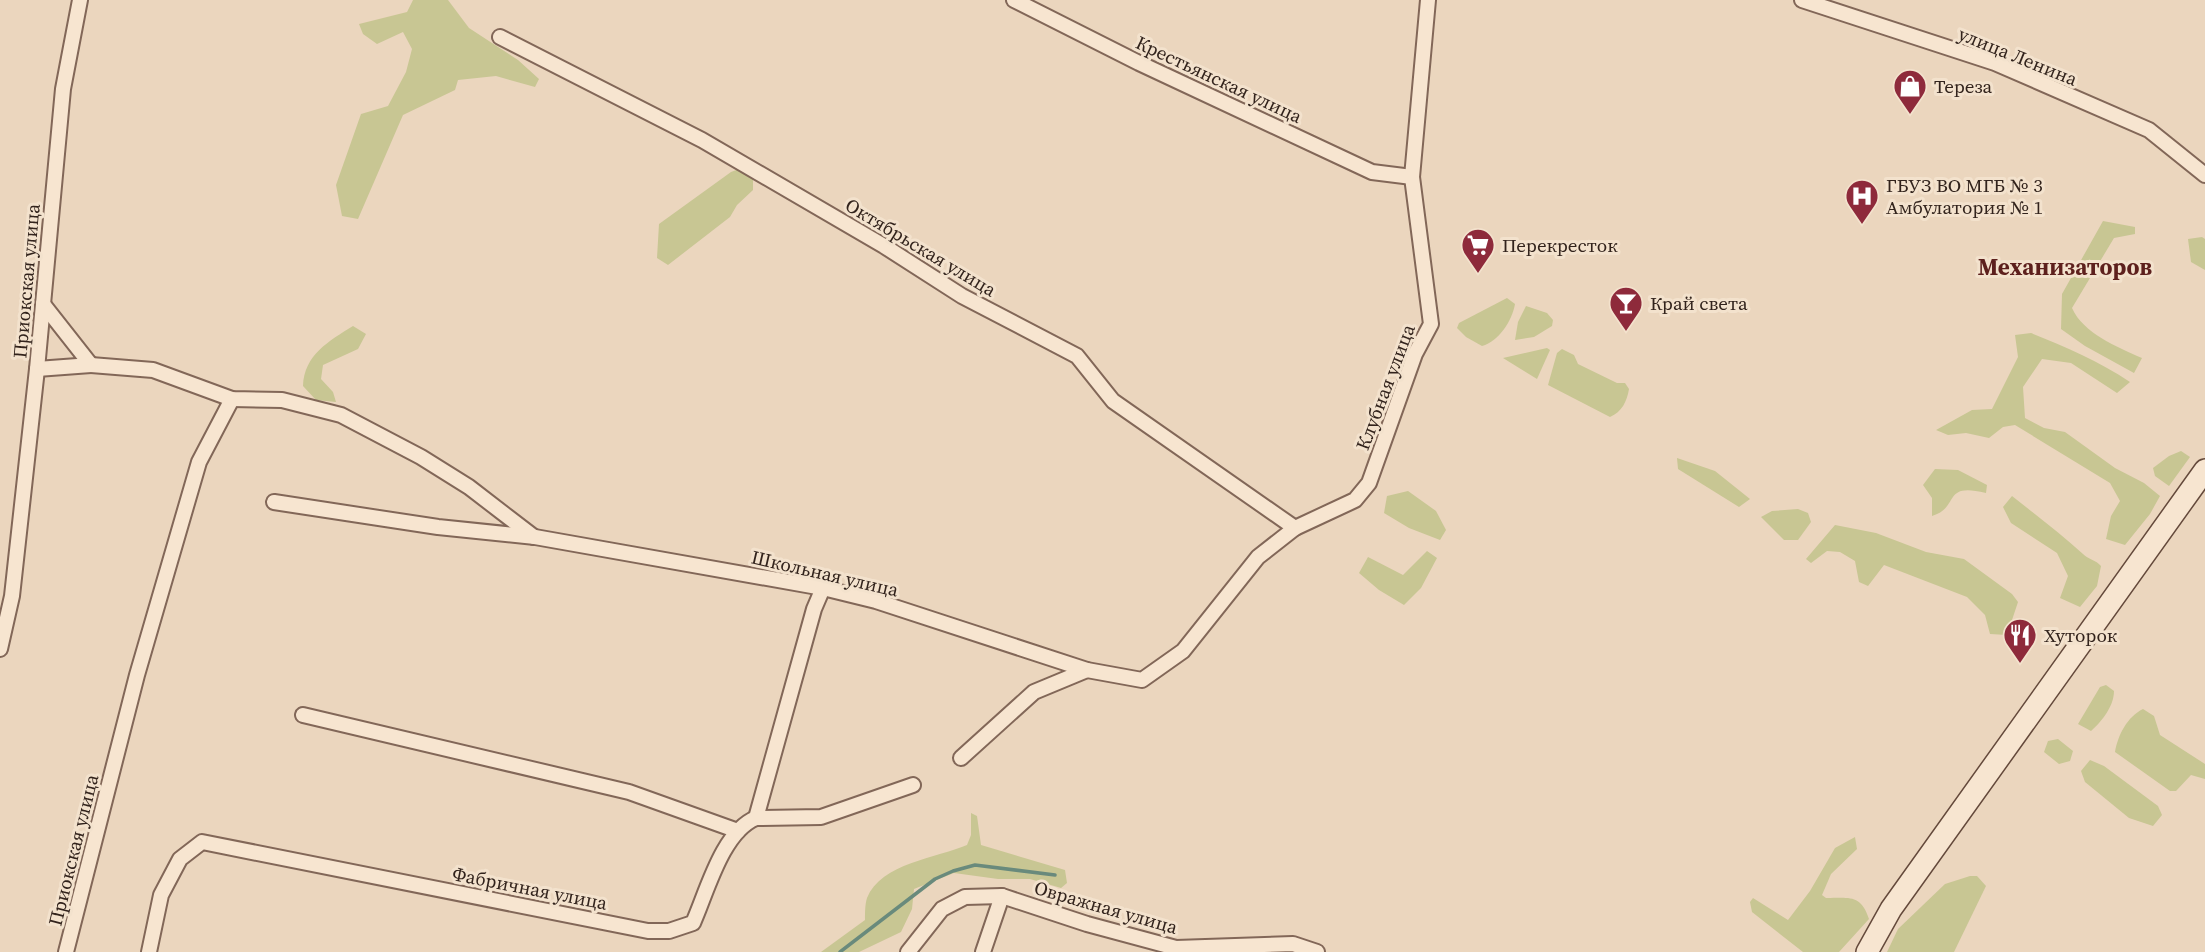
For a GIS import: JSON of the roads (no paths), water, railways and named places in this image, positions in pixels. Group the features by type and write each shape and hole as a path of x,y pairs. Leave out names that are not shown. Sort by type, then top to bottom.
{"main road":[{"path":"1867,952 1891,909 2205,470"}],"street":[{"name":"Приокская улица","path":"0,649 12,596 37,369 63,89 80,0"},
{"name":"Крестьянская улица","path":"1014,0 1139,63 1372,172 1412,177"},
{"name":"Клубная улица","path":"1142,680 1183,651 1258,557 1295,528 1355,500 1369,483 1415,354 1431,324 1412,177 1428,0"},
{"name":"улица Ленина","path":"1802,0 1995,63 2149,130 2205,175"},
{"name":"Октябрьская улица","path":"500,37 702,141 884,246 962,296 1077,356 1113,401 1295,528"},
{"path":"43,304 92,365"},
{"name":"Школьная улица","path":"37,369 92,365 153,370 232,399 282,400 341,415 421,457 470,487 535,537"},
{"name":"Приокская улица","path":"66,952 137,675 199,462 232,399"},
{"name":"Школьная улица","path":"274,502 438,527 535,537 823,588 876,601 1087,670 1142,680"},
{"path":"823,588 814,609 756,818 821,817 913,785"},
{"path":"961,758 1034,692 1087,670"},
{"path":"303,715 629,792 738,831"},
{"name":"Фабричная улица","path":"149,952 161,895 180,859 202,842 648,931 669,932 693,923 706,895 710,878 738,831 748,821 756,818"},
{"path":"983,952 1002,896"},
{"name":"Овражная улица","path":"908,952 942,909 965,897 1002,896 1176,950 1293,944 1317,952"}],"waterway":[{"path":"840,952 935,879 953,871 975,865 1055,875"}],"place":[{"name":"Тереза","path":"1910,116"},
{"name":"ГБУЗ ВО МГБ № 3 Амбулатория № 1","path":"1862,226"},
{"name":"Перекресток","path":"1478,275"},
{"name":"Край света","path":"1626,333"},
{"name":"Хуторок","path":"2020,665"}],"district":[{"name":"Механизаторов","path":"2065,267"}]}
